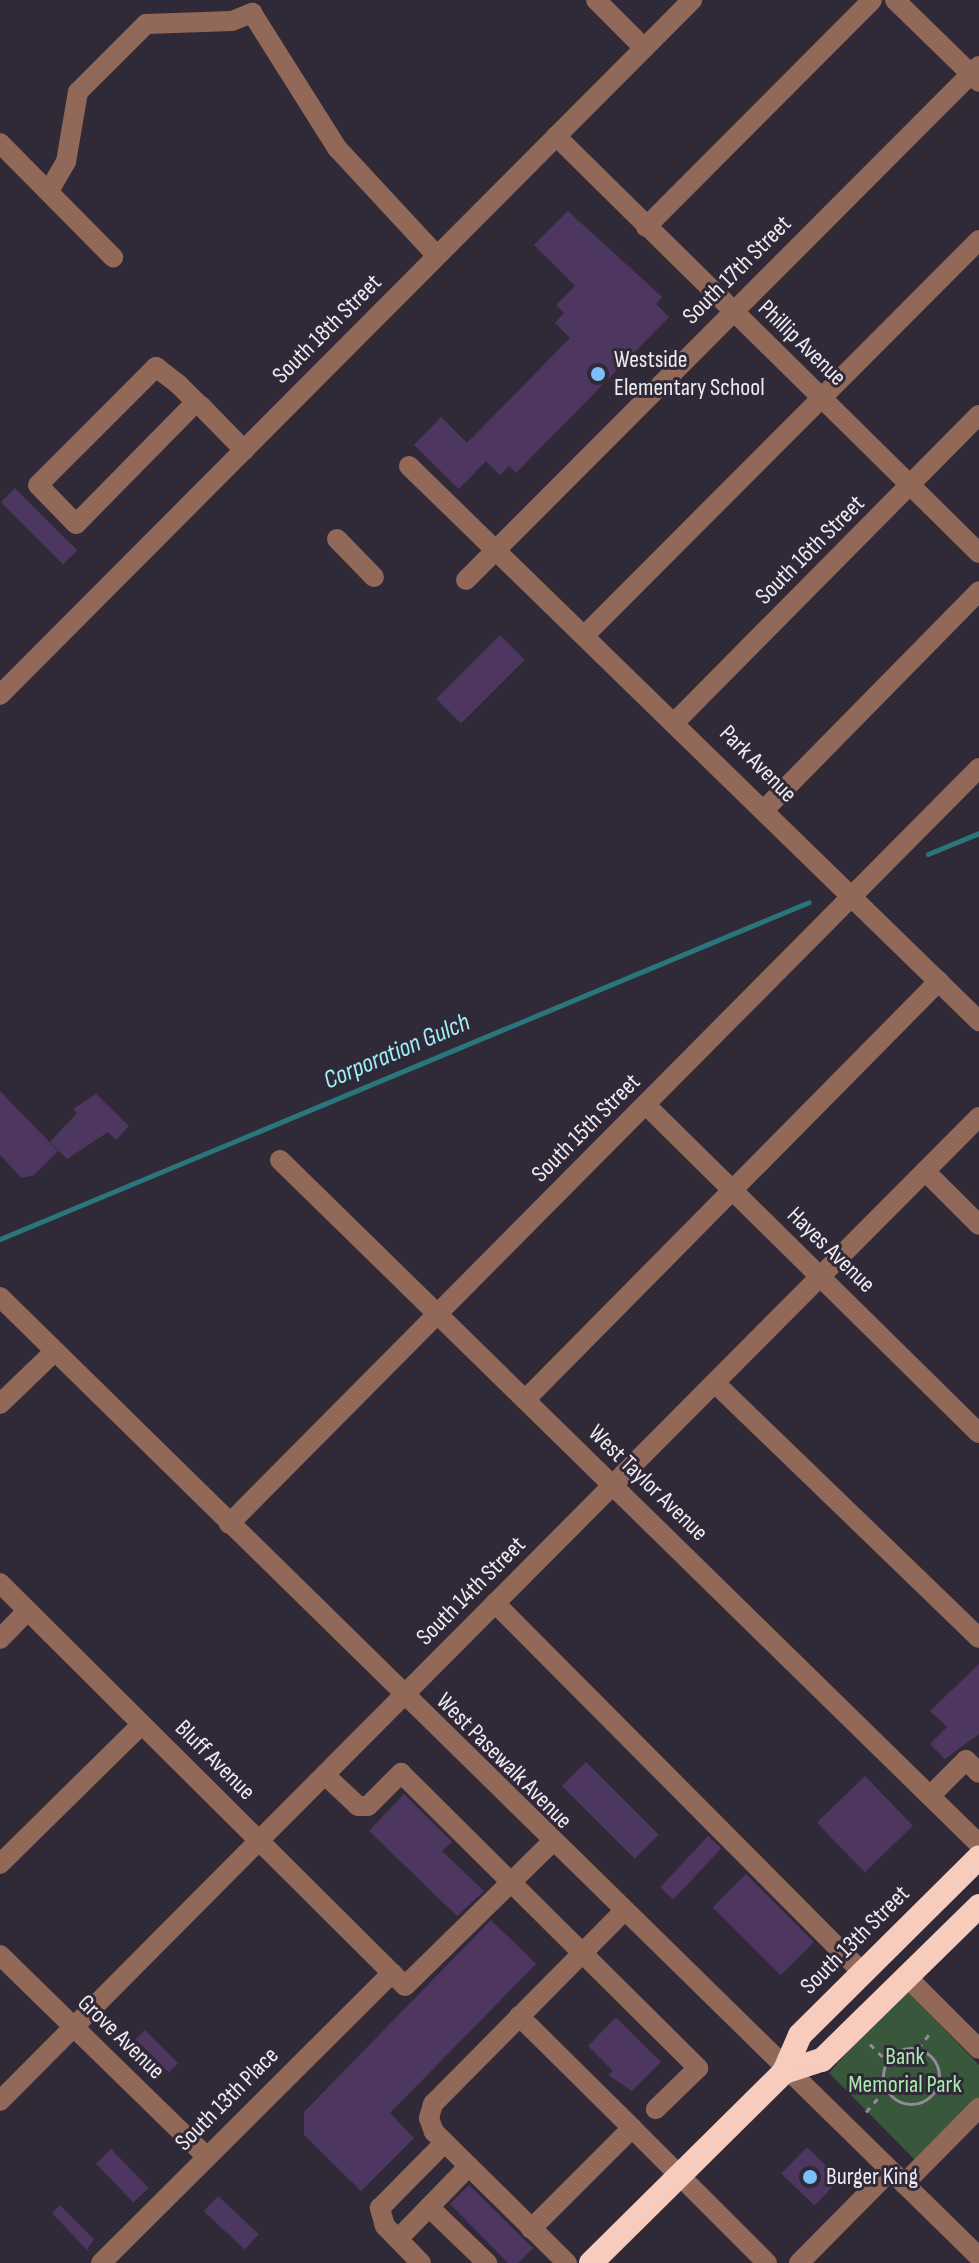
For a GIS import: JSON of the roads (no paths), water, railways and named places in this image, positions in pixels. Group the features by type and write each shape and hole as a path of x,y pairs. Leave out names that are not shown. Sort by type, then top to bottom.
{"highway":[{"name":"South 13th Street","path":"591,2263 784,2072 800,2035 979,1857"},
{"name":"South 13th Street","path":"784,2072 822,2060 979,1906"}],"street":[{"path":"596,0 644,48"},
{"name":"South 18th Street","path":"0,695 692,0"},
{"path":"646,227 872,0"},
{"path":"895,0 976,74"},
{"path":"49,191 66,162 78,92 146,24 232,21 249,7 337,148 436,255"},
{"name":"South 17th Street","path":"466,580 976,74"},
{"name":"Phillip Avenue","path":"556,136 732,313 979,553"},
{"path":"0,143 113,257"},
{"path":"587,633 979,240"},
{"path":"196,402 76,524 38,485 156,367 196,402 244,450"},
{"name":"South 16th Street","path":"677,720 979,415"},
{"name":"Park Avenue","path":"409,466 677,720 979,1021"},
{"path":"337,539 374,577"},
{"path":"766,808 979,591"},
{"name":"South 15th Street","path":"229,1524 979,768"},
{"path":"525,1400 939,981"},
{"name":"Hayes Avenue","path":"646,1105 979,1433"},
{"name":"South 14th Street","path":"0,2101 979,1117"},
{"name":"West Taylor Avenue","path":"280,1160 979,1844"},
{"path":"925,1171 979,1225"},
{"name":"West Pasewalk Avenue","path":"0,1297 621,1914 979,2257"},
{"path":"0,1404 55,1351"},
{"path":"715,1383 979,1638"},
{"name":"Bluff Avenue","path":"0,1583 392,1973"},
{"path":"495,1603 862,1972"},
{"path":"0,1639 27,1611"},
{"path":"0,1864 142,1724"},
{"path":"930,1796 966,1760 979,1773"},
{"path":"325,1775 358,1806 368,1806 401,1773 698,2068 656,2109"},
{"path":"392,1973 405,1986 551,1843"},
{"path":"567,2263 444,2143 429,2118 433,2104 621,1914"},
{"name":"Grove Avenue","path":"0,1955 206,2156"},
{"name":"South 13th Place","path":"101,2263 392,1973"},
{"path":"906,1976 979,2049"},
{"path":"519,2016 767,2263"},
{"path":"799,2263 897,2178 947,2140 979,2108"},
{"path":"531,2229 632,2128"},
{"path":"421,2263 398,2239 380,2208 444,2143"},
{"path":"398,2239 468,2167"},
{"path":"429,2207 487,2263"}],"waterway":[{"name":"Corporation Gulch","path":"928,854 979,833"},
{"name":"Corporation Gulch","path":"0,1239 809,902"}],"place":[{"name":"Westside Elementary School","path":"598,374"},
{"name":"Burger King","path":"810,2177"}],"park label":[{"name":"Bank Memorial Park","path":"905,2071"}]}
